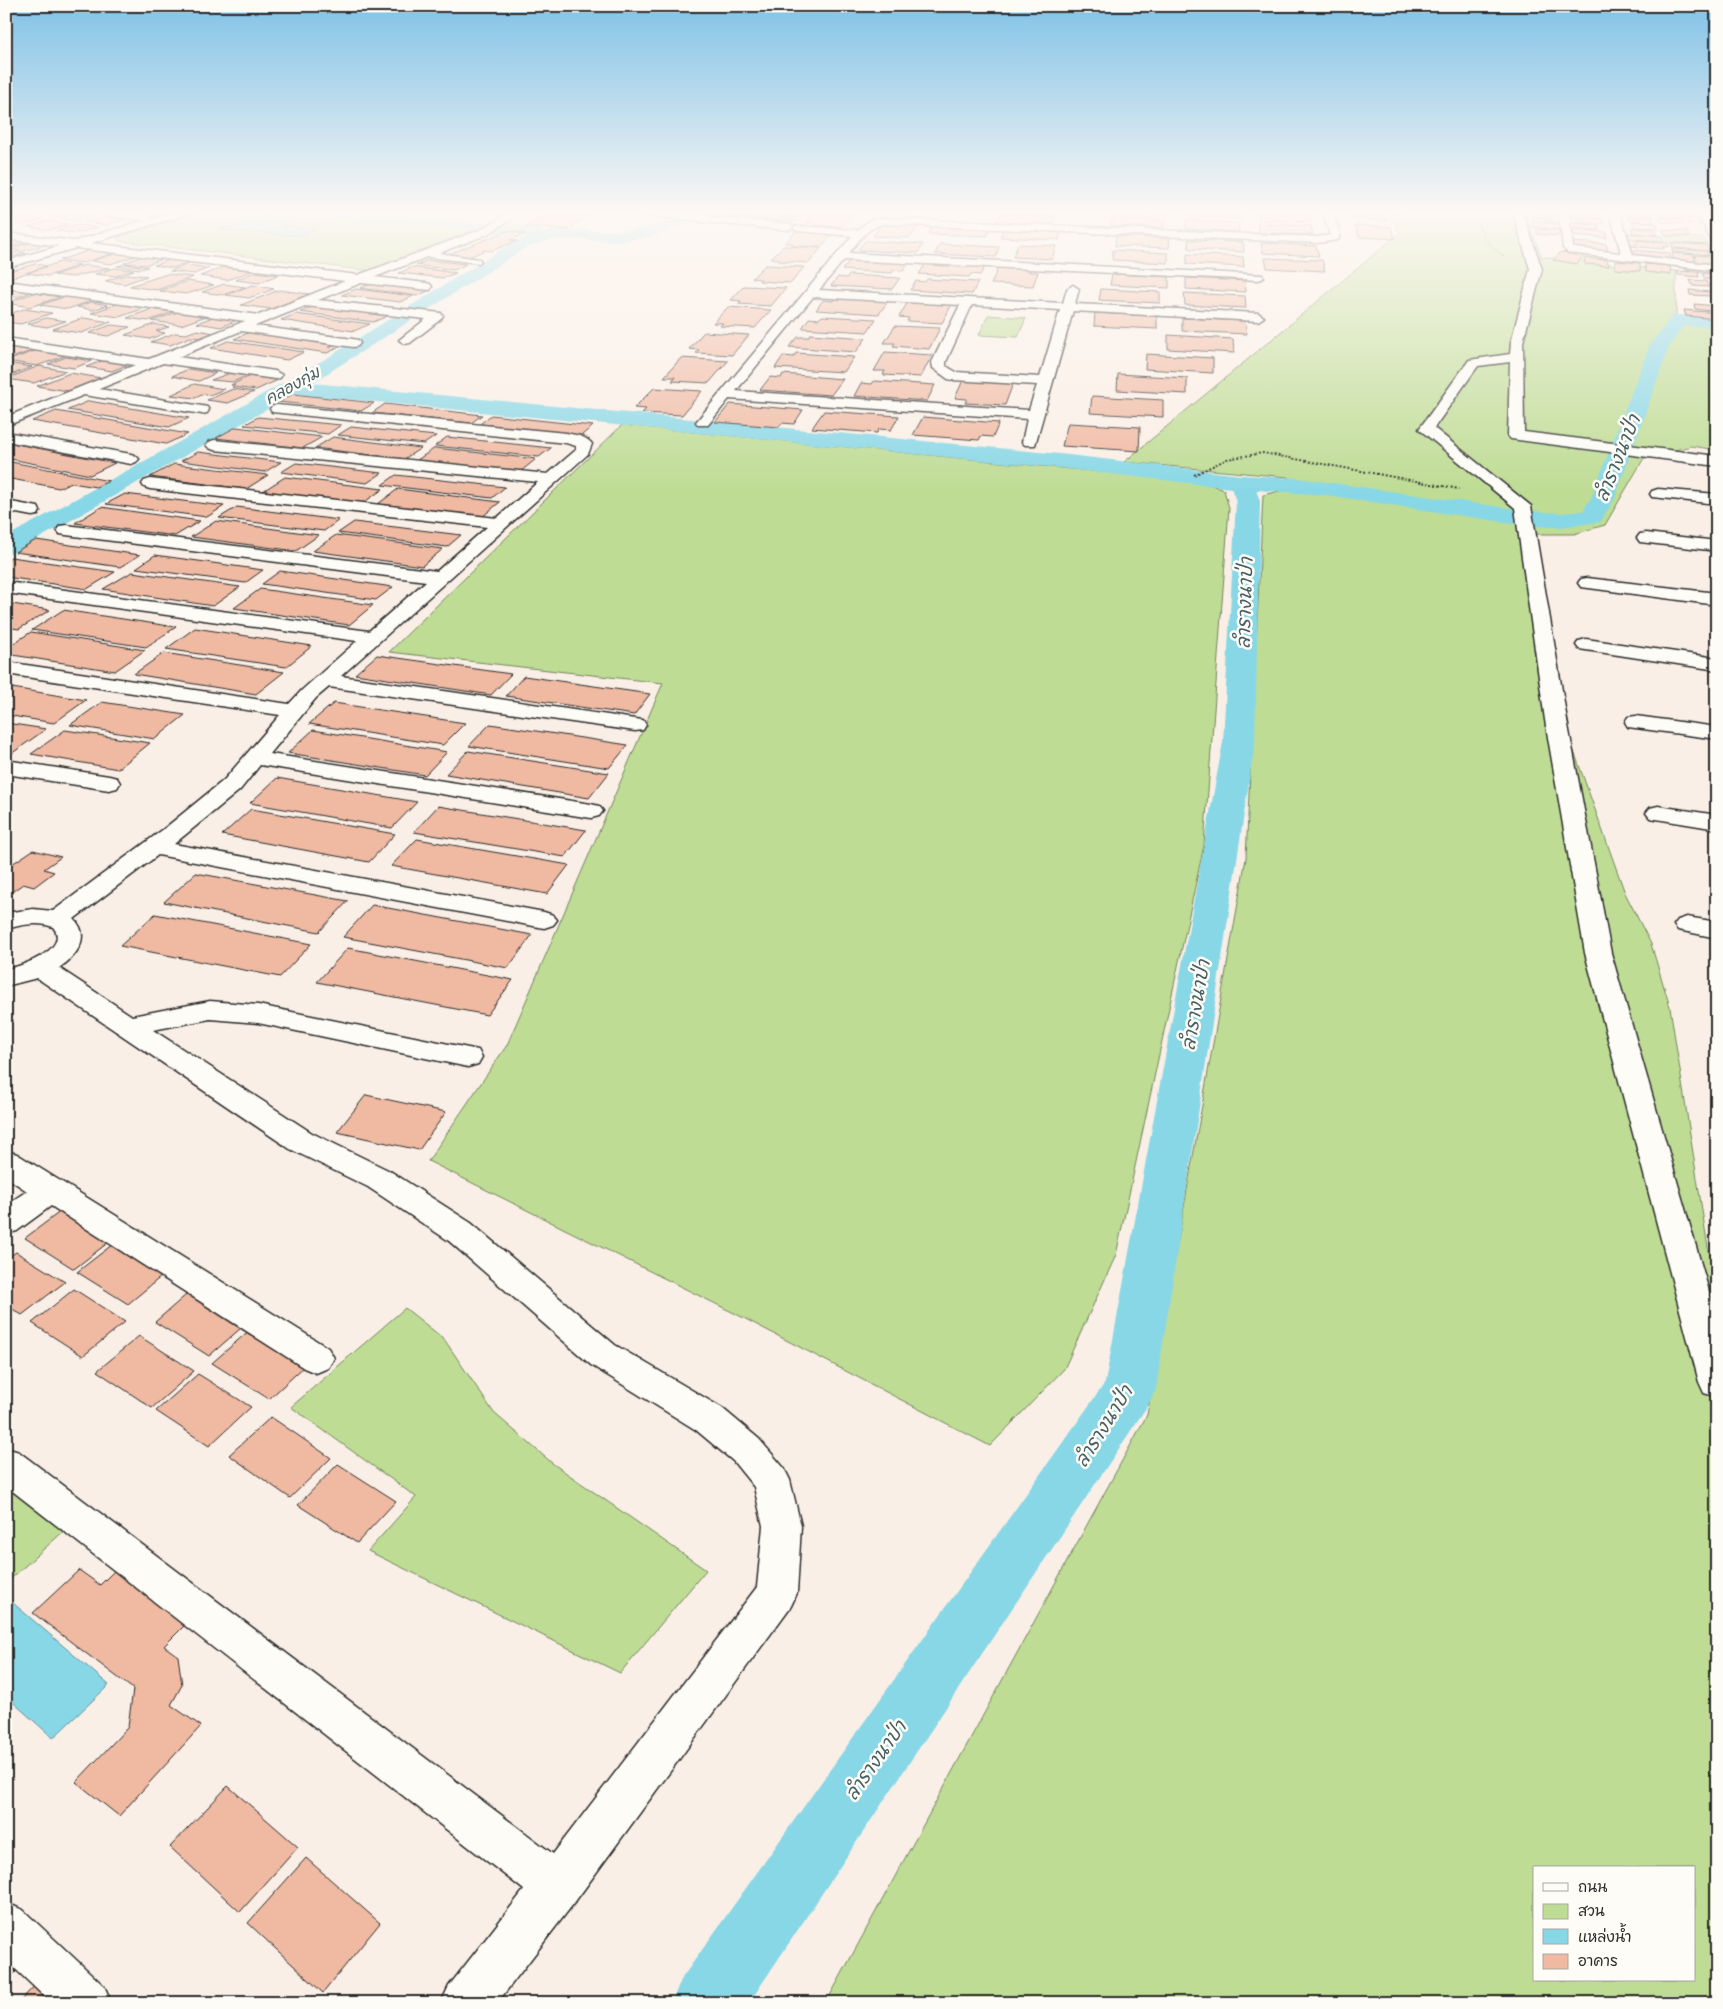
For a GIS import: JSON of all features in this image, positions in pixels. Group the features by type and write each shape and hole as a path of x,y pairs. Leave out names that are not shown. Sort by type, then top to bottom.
{"street":[{"path":"172,307 262,319"},
{"path":"6,422 292,307"},
{"path":"355,307 437,316 404,340"},
{"path":"703,422 728,395 799,307"},
{"path":"966,307 939,362 940,368 953,376 1045,381"},
{"path":"1030,442 1035,415 1068,307"},
{"path":"1081,307 1258,317"},
{"path":"1526,307 1517,342 1516,436 1717,461"},
{"path":"242,328 353,343"},
{"path":"6,342 275,375"},
{"path":"1517,357 1474,363 1426,429 1519,503 1528,536 1556,720 1598,953 1717,1382"},
{"path":"937,408 953,376"},
{"path":"83,391 202,410"},
{"path":"728,395 1035,415"},
{"path":"58,920 76,904 154,847 232,785 294,711 325,680 583,451 584,444 577,440 566,438 276,409"},
{"path":"6,412 24,415"},
{"path":"6,436 131,459"},
{"path":"214,445 551,479"},
{"path":"150,484 501,524"},
{"path":"1658,494 1717,499"},
{"path":"6,506 32,511"},
{"path":"66,530 441,578"},
{"path":"1646,538 1717,546"},
{"path":"1587,583 1717,599"},
{"path":"6,587 374,637"},
{"path":"1586,645 1717,664"},
{"path":"6,668 294,711"},
{"path":"325,680 635,725"},
{"path":"1636,722 1717,734"},
{"path":"256,758 591,811"},
{"path":"6,767 109,783"},
{"path":"1658,813 1717,822"},
{"path":"154,847 544,920"},
{"path":"6,921 29,916 58,920 67,926 70,934 68,944 60,954 40,968 6,978"},
{"path":"1687,926 1717,930"},
{"path":"40,968 301,1141 379,1179 460,1232 603,1355 709,1419 746,1450 771,1480 782,1526 777,1592 557,1886 466,2003"},
{"path":"127,1026 210,1010 258,1014 468,1057"},
{"path":"6,1162 316,1358"},
{"path":"6,1222 50,1191"},
{"path":"6,1464 557,1886"},
{"path":"6,1927 87,2003"}],"path":[{"path":"1194,475 1212,464 1233,456 1264,453 1400,477 1519,503"}],"green space":[{"path":"1311,307 1676,307 1676,316 1717,318 1717,450 1691,446 1644,458 1605,525 1574,534 1532,534 1557,704 1625,893 1651,944 1670,1007 1708,1248 1717,1275 1717,2003 826,2003 1147,1415 1246,858 1263,495 1284,490 1288,477 1124,462"},
{"path":"988,315 1026,318 1018,337 979,335"},
{"path":"622,425 1204,482 1224,490 1229,508 1204,845 1116,1255 1064,1369 990,1446 734,1313 428,1161 507,1045 663,683 389,652"},
{"path":"405,1308 444,1339 494,1413 552,1463 706,1570 620,1673 368,1551 416,1497 291,1407"},
{"path":"6,1486 65,1530 6,1583"}],"water":[{"path":"6,1597 109,1685 53,1738 6,1696"}],"building":[{"path":"52,307 75,307 68,309"},
{"path":"78,307 103,307 93,310"},
{"path":"109,307 148,307 119,317 91,313"},
{"path":"254,307 277,307 271,309"},
{"path":"313,307 320,307 388,316 373,322 300,312"},
{"path":"728,307 771,310 755,328 720,326 723,323 713,323"},
{"path":"818,307 884,307 879,314 816,310"},
{"path":"905,307 951,307 942,323 907,321 909,318 899,317"},
{"path":"1221,307 1246,307 1246,308"},
{"path":"1695,307 1716,307 1717,312 1695,309"},
{"path":"24,309 52,313 21,324 6,322 6,315"},
{"path":"152,309 173,312 148,321 127,318"},
{"path":"1684,310 1717,313 1717,319 1686,316"},
{"path":"181,311 209,315 181,325 152,321"},
{"path":"1095,313 1157,316 1157,329 1094,326"},
{"path":"296,314 370,324 354,331 281,320"},
{"path":"822,316 876,319 867,332 802,328 809,318 819,319"},
{"path":"213,317 237,320 221,327 197,323"},
{"path":"46,318 66,321 47,327 28,324"},
{"path":"83,318 111,322 81,333 53,329"},
{"path":"1182,318 1245,321 1247,334 1182,331"},
{"path":"154,324 169,327 156,331 165,333 150,339 125,335"},
{"path":"111,325 130,327 108,336 89,333"},
{"path":"895,326 940,328 929,349 893,346 895,343 884,343"},
{"path":"197,330 215,333 201,338 190,337 170,345 151,342 175,333 186,334"},
{"path":"250,332 335,344 329,347 338,348 327,353 234,339"},
{"path":"704,332 749,335 732,355 696,353 699,350 689,349"},
{"path":"810,334 866,338 856,352 789,347 798,337 808,337"},
{"path":"1168,335 1233,339 1234,353 1168,349"},
{"path":"228,341 304,352 287,360 211,348"},
{"path":"6,345 37,349 6,360"},
{"path":"40,349 70,354 37,366 7,361"},
{"path":"885,352 932,355 921,377 883,375 885,371 874,371"},
{"path":"796,353 854,357 844,372 775,368 783,356 794,357"},
{"path":"1146,354 1213,358 1213,373 1145,369"},
{"path":"66,357 92,361 74,368 48,364"},
{"path":"681,358 728,361 709,383 672,381 675,377 664,377"},
{"path":"104,360 129,364 112,371 86,367"},
{"path":"6,363 32,367 6,377"},
{"path":"39,366 66,371 34,383 6,379"},
{"path":"189,369 216,373 199,381 172,376"},
{"path":"233,372 251,374 233,382 211,380"},
{"path":"70,373 101,378 68,391 37,386"},
{"path":"783,374 843,379 831,395 760,390 770,377 781,378"},
{"path":"1118,374 1187,378 1187,394 1117,390"},
{"path":"250,376 278,380 256,390 232,387 235,385 231,385"},
{"path":"964,378 1014,381 1005,405 965,403 967,399 955,398"},
{"path":"874,381 935,385 927,401 854,396 861,383 872,384"},
{"path":"194,384 224,389 210,395 204,394 195,398 171,395"},
{"path":"654,388 702,391 682,415 642,413 646,409 634,408"},
{"path":"233,389 254,392 228,403 207,400"},
{"path":"293,394 374,403 361,411 279,402"},
{"path":"1092,396 1163,400 1163,417 1090,413"},
{"path":"89,401 189,418 169,427 68,410"},
{"path":"385,404 482,415 471,423 372,413"},
{"path":"730,404 803,410 794,424 782,423 779,427 715,422"},
{"path":"56,411 188,434 166,444 32,421"},
{"path":"824,411 899,416 891,430 879,429 877,433 812,428"},
{"path":"491,415 593,426 582,435 480,424"},
{"path":"258,417 341,425 328,434 244,425"},
{"path":"923,417 999,423 993,437 981,436 979,440 913,435"},
{"path":"1068,423 1140,427 1139,451 1062,446"},
{"path":"236,427 322,437 303,448 216,438"},
{"path":"351,427 436,436 424,444 338,435"},
{"path":"333,437 421,448 404,459 315,448"},
{"path":"447,437 551,448 539,457 435,446"},
{"path":"6,442 115,463 90,475 6,458"},
{"path":"435,448 536,459 520,472 417,460"},
{"path":"198,452 281,462 265,472 181,461"},
{"path":"6,461 109,481 96,487 72,483 59,488 6,478"},
{"path":"296,463 382,473 367,483 281,472"},
{"path":"174,464 268,475 246,489 150,477"},
{"path":"396,475 505,487 492,498 382,485"},
{"path":"285,477 383,489 363,503 263,491"},
{"path":"398,489 500,502 482,517 378,504"},
{"path":"125,494 224,506 207,517 106,504"},
{"path":"101,507 200,521 175,536 75,523"},
{"path":"237,507 339,520 324,531 219,518"},
{"path":"216,521 319,535 296,551 191,537"},
{"path":"354,522 461,535 447,547 338,533"},
{"path":"336,535 443,549 422,566 313,551"},
{"path":"36,540 140,555 120,567 15,552"},
{"path":"155,555 263,570 245,583 136,568"},
{"path":"11,557 115,572 87,589 6,577 6,560"},
{"path":"280,571 393,587 376,600 262,584"},
{"path":"132,572 240,587 213,606 103,589"},
{"path":"260,589 373,605 349,625 234,608"},
{"path":"6,603 50,610 19,629 6,627"},
{"path":"63,610 176,627 146,647 32,630"},
{"path":"195,628 312,646 286,667 166,649"},
{"path":"31,632 145,650 115,671 6,654 6,648"},
{"path":"164,653 284,672 256,694 134,674"},
{"path":"377,655 511,674 491,695 355,674"},
{"path":"524,676 650,694 634,715 506,696"},
{"path":"6,687 86,700 54,723 6,715"},
{"path":"102,702 185,715 155,739 70,725"},
{"path":"334,703 465,723 443,745 309,724"},
{"path":"6,723 46,729 11,754 6,753"},
{"path":"490,724 628,745 609,768 469,746"},
{"path":"65,730 150,743 118,769 31,754"},
{"path":"313,730 447,752 425,775 288,753"},
{"path":"468,751 609,773 589,798 446,774"},
{"path":"277,778 417,802 392,828 250,803"},
{"path":"438,806 586,830 565,857 414,832"},
{"path":"251,809 395,834 369,862 222,835"},
{"path":"417,839 569,865 547,894 391,866"},
{"path":"33,850 61,857 44,869 54,872 34,887 23,884 6,896 6,868"},
{"path":"196,873 348,901 319,932 164,902"},
{"path":"372,905 532,935 508,968 343,937"},
{"path":"155,914 311,944 280,977 120,946"},
{"path":"348,948 513,980 487,1015 317,982"},
{"path":"366,1095 446,1112 419,1150 337,1132"},
{"path":"65,1208 114,1238 74,1269 25,1238"},
{"path":"117,1241 168,1271 128,1304 77,1272"},
{"path":"16,1252 65,1282 22,1315 6,1305 6,1259"},
{"path":"194,1288 249,1321 209,1356 155,1322"},
{"path":"74,1289 125,1322 83,1356 32,1323"},
{"path":"252,1328 309,1362 269,1399 212,1363"},
{"path":"139,1336 194,1371 152,1408 97,1371"},
{"path":"198,1374 251,1407 209,1446 156,1411"},
{"path":"271,1417 331,1458 290,1498 229,1455"},
{"path":"338,1464 396,1501 357,1543 298,1505"},
{"path":"79,1570 100,1585 115,1570 188,1622 164,1646 178,1656 182,1685 171,1705 201,1726 119,1816 76,1782 128,1727 133,1689 33,1613"},
{"path":"228,1786 298,1847 240,1912 170,1847"},
{"path":"306,1858 380,1923 323,1993 248,1923"},
{"path":"6,1963 16,1972 6,1982"},
{"path":"44,1976 70,2003 18,2003"}],"waterway":[{"name":"คลองกุ่ม","path":"291,387 422,307"},
{"name":"ลำรางนาป่า","path":"1241,482 1326,488 1529,519 1561,520 1591,517 1603,498 1659,347 1678,320 1717,322"},
{"name":"คลองกุ่ม","path":"6,547 291,387"},
{"path":"291,387 1060,461 1241,482"},
{"name":"ลำรางนาป่า","path":"707,2003 1130,1389 1239,742 1248,501 1241,482"}]}
